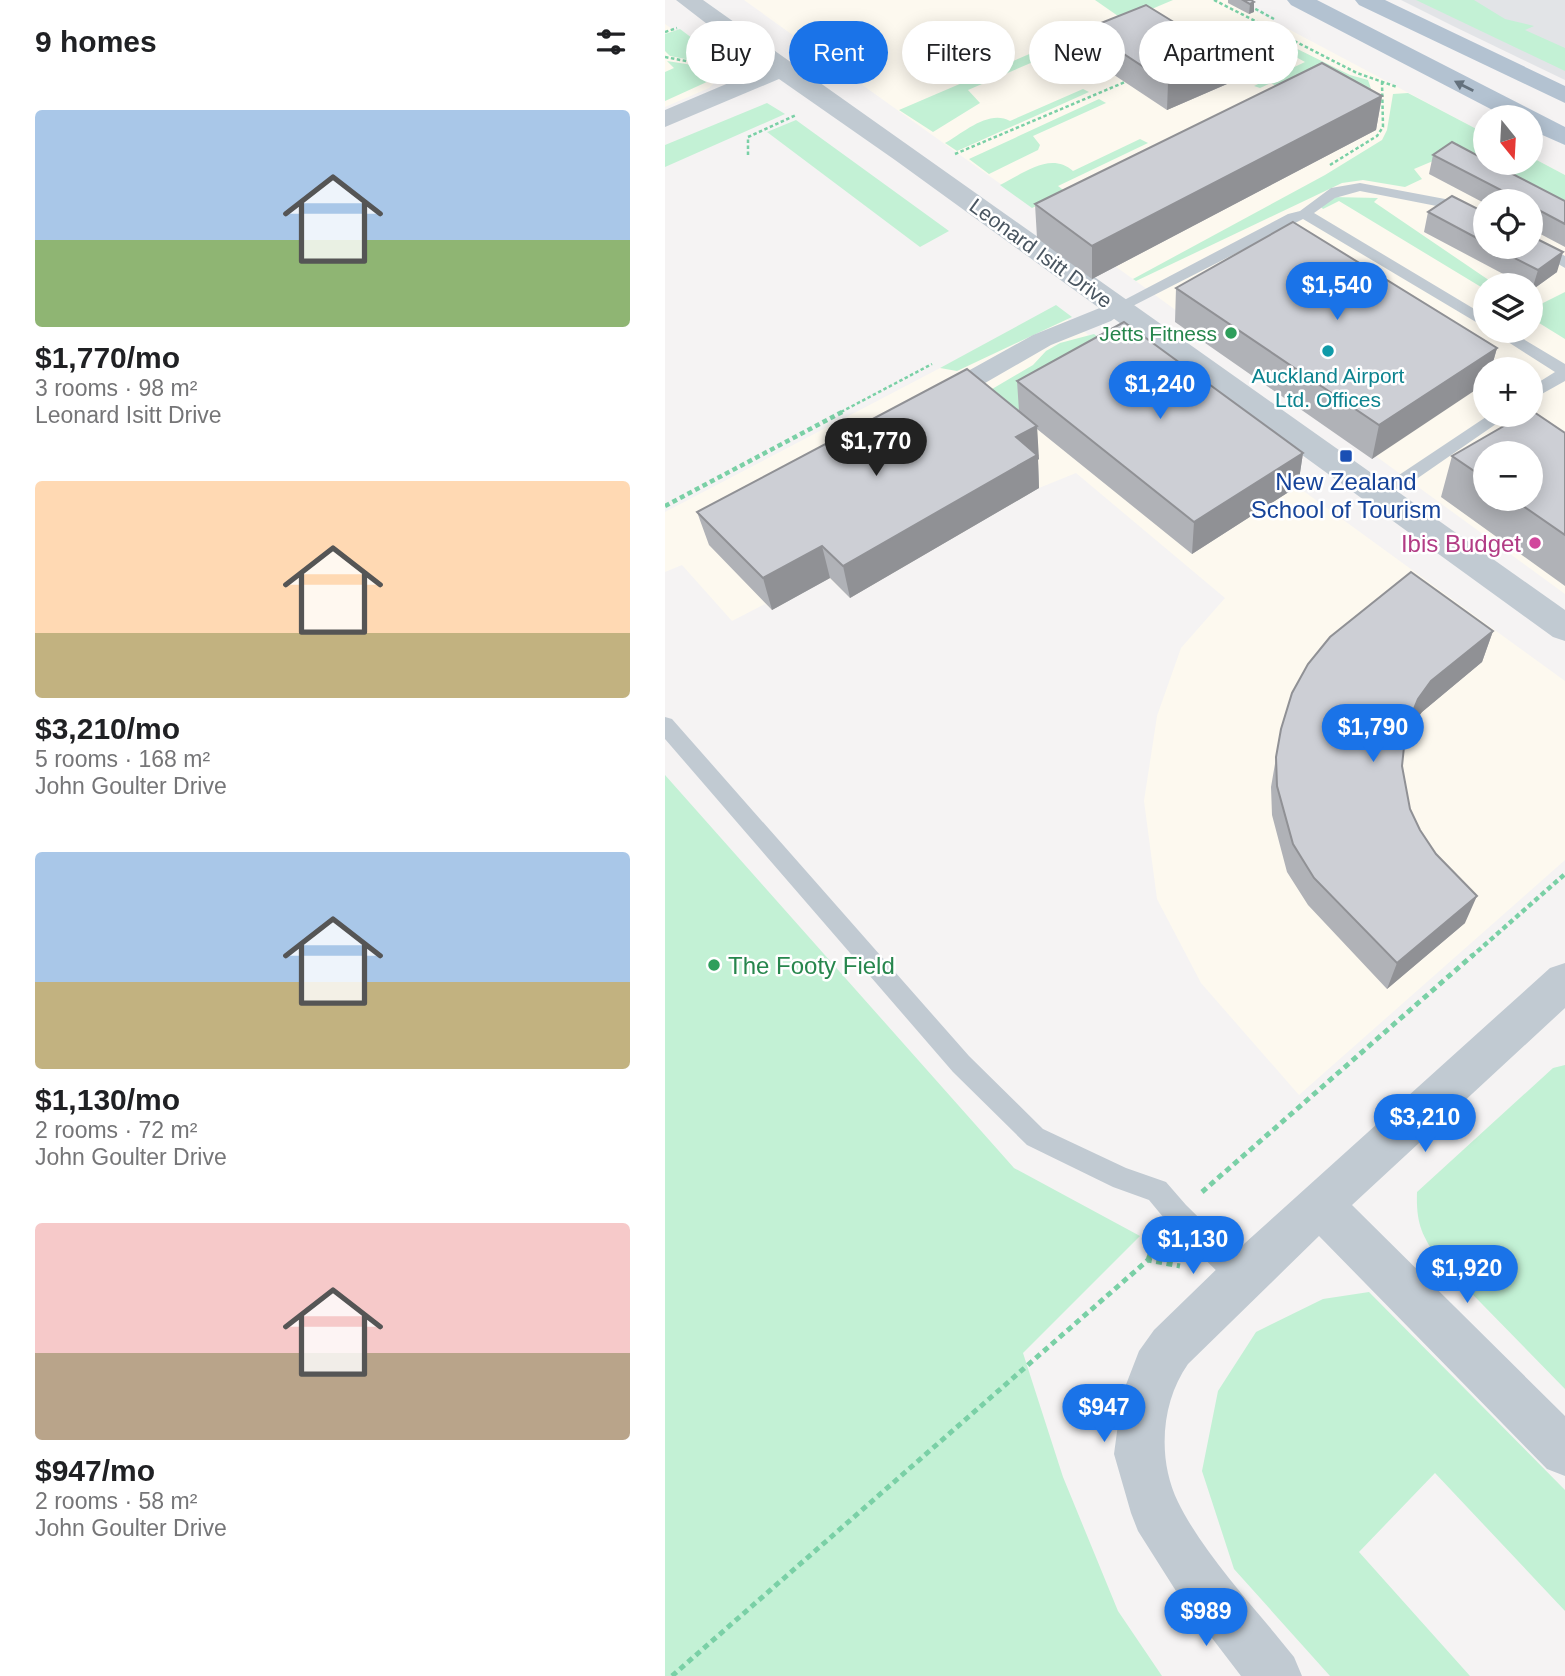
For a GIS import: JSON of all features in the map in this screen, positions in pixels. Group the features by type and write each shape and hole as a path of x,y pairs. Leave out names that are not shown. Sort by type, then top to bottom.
{"main road":[{"path":"1299,0 1502,105"},
{"path":"1367,0 1565,96"},
{"path":"1543,126 1565,137"}],"street":[{"name":"Leonard Isitt Drive","path":"684,13 781,69 1565,628"},
{"path":"665,119 781,69"},
{"path":"950,392 1042,340 1117,308"},
{"path":"1275,1676 1174,1545 1156,1513 1139,1454 1146,1395 1156,1368 1178,1339 1241,1277 1565,981"},
{"path":"1321,1206 1565,1451"}],"lane":[{"path":"1117,308 1293,217 1305,214 1329,193 1345,188 1360,187 1461,206 1473,211"},
{"path":"1305,214 1473,315"},
{"path":"1543,249 1565,263"},
{"path":"1518,343 1565,372 1543,387"},
{"path":"1396,485 1489,427"},
{"path":"665,725 961,1064 1035,1137 1122,1179 1157,1190 1177,1214 1241,1277"}],"path":[{"path":"1214,0 1255,21"},
{"path":"1221,4 1229,0"},
{"path":"1249,18 1262,12"},
{"path":"665,32 684,13"},
{"path":"1298,43 1357,73 1403,89"},
{"path":"665,57 686,62"},
{"path":"1319,172 1377,136 1383,127 1382,82"},
{"path":"924,169 1120,84"},
{"path":"748,155 748,137 800,113"},
{"path":"665,506 934,363"},
{"path":"672,1676 1148,1260 1159,1230 1565,874"},
{"path":"1148,1260 1241,1277"}],"shaded area":[{"path":"744,0 1234,0 1273,21 1139,21 1139,84 1298,84 1298,34 1473,127 1473,175 1543,175 1543,163 1565,175 1565,594 861,84 888,84 888,21 789,21 789,32"},
{"path":"1401,0 1565,0 1565,80 1453,26"},
{"path":"665,24 686,38 686,84 713,84 665,107"},
{"path":"1053,309 1565,681 1565,860 1299,1095 1201,983 1157,899 1144,801 1157,716 1181,648 1225,598 1076,473 1039,488 850,598 829,578 772,610 765,604 732,621 682,565 665,572 665,512"}],"green space":[{"path":"1095,0 1173,0 1123,21 1106,21 1118,16"},
{"path":"1416,0 1474,0 1505,19 1534,26 1525,30 1565,48 1565,71"},
{"path":"680,29 686,34 686,59 670,56 665,51 665,34"},
{"path":"1298,49 1350,75 1368,80 1376,103 1277,87 1272,84 1298,84 1298,65 1305,62 1298,58"},
{"path":"1029,54 1029,64 1015,70 1015,60"},
{"path":"667,61 686,64 686,84 702,84 665,101 665,72 674,68"},
{"path":"960,84 982,84 968,90 980,103 933,132 899,110"},
{"path":"1258,84 1269,84 1260,88 1254,86"},
{"path":"1083,89 1089,92 957,151 945,143 985,120 1002,118 1010,121"},
{"path":"1408,93 1473,127 1473,163 1452,153 1414,169 1422,179 1405,187 1363,180 1342,183 1136,281 1133,279 1325,175 1382,140 1387,130 1393,94"},
{"path":"1099,99 1106,103 1033,136 1040,145 1038,150 989,174 969,159"},
{"path":"767,103 785,114 665,167 665,145"},
{"path":"796,120 949,231 920,247 767,132"},
{"path":"1140,139 1148,143 1058,186 1066,192 1032,208 1000,185 1027,170 1046,164 1064,165 1073,171"},
{"path":"1543,163 1565,175 1565,207 1543,196 1543,189 1527,189 1498,175 1543,175"},
{"path":"1333,197 1378,198 1374,202 1478,273 1473,273 1473,282 1339,201 1323,209 1319,205"},
{"path":"1565,292 1565,339 1543,325 1543,303"},
{"path":"1056,305 1072,317 957,371 940,368"},
{"path":"1094,334 1124,356 1019,415 987,392 1033,365 1046,351 1060,343"},
{"path":"665,775 1014,1168 1140,1236 1023,1353 1063,1477 1118,1611 1162,1676 665,1676"},
{"path":"1565,1065 1565,1389 1439,1260 1421,1228 1417,1192 1553,1068"},
{"path":"1369,1292 1565,1490 1565,1611 1435,1473 1359,1552 1470,1676 1330,1676 1234,1569 1202,1471 1218,1391 1256,1332 1323,1299"}],"building":[{"path":"1146,5 1172,21 1139,21 1139,64 1125,55 1125,21 1106,21"},
{"path":"1322,63 1382,96 1092,246 1035,204 1279,84 1298,84 1298,75"},
{"path":"1452,142 1473,153 1473,175 1514,175 1542,189 1499,189 1433,155"},
{"path":"1543,190 1565,201 1565,224 1543,212"},
{"path":"1452,196 1473,206 1473,236 1428,212"},
{"name":"Auckland Airport Ltd. Offices","path":"1293,222 1473,333 1473,343 1489,343 1497,348 1483,357 1473,357 1473,364 1379,425 1176,288"},
{"path":"1543,242 1563,252 1538,270 1516,259 1543,259"},
{"path":"1124,322 1303,453 1194,522 1017,381"},
{"path":"967,369 1037,426 1016,437 1037,455 843,566 822,546 763,578 697,512"},
{"path":"1543,418 1565,433 1565,535 1530,511 1543,511 1543,441 1478,441 1502,427 1543,427"},
{"path":"1473,444 1473,470 1452,456"},
{"path":"1411,572 1493,631 1431,681 1418,699 1406,728 1402,766 1410,809 1420,830 1436,854 1477,896 1397,963 1314,878 1293,844 1277,786 1276,757 1292,693 1308,664 1330,637"}],"place":[{"name":"Jetts Fitness","path":"1231,333"},
{"name":"Auckland Airport Ltd. Offices","path":"1328,351"},
{"name":"New Zealand School of Tourism","path":"1346,456"},
{"name":"Ibis Budget","path":"1535,543"},
{"name":"The Footy Field","path":"714,965"}]}
